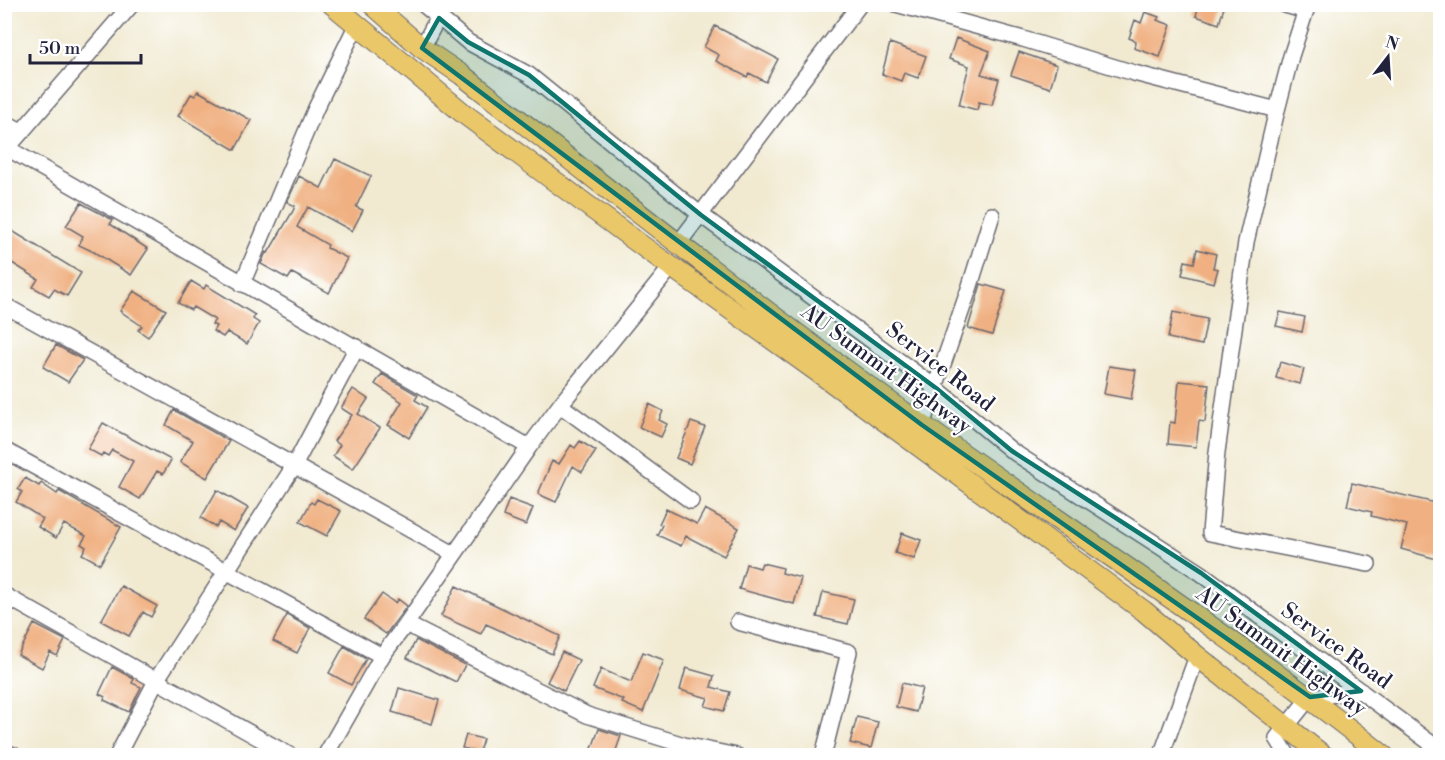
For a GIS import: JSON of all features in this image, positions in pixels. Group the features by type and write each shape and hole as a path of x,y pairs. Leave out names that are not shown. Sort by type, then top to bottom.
{"main road":[{"name":"AU Summit Highway","path":"332,4 463,113 1144,611 1324,756"},
{"name":"AU Summit Highway","path":"372,4 422,48 462,75 678,244 922,425 1310,697 1384,756"}],"street":[{"path":"132,4 6,150 357,347 529,447"},
{"name":"Service Road","path":"423,4 442,11 468,42 530,75 701,215 936,388 1012,451 1201,573 1440,750"},
{"path":"678,244 860,4"},
{"path":"897,4 1134,73 1277,110"},
{"path":"1282,4 1307,8 1277,110 1246,242 1217,452 1210,533 1368,564"},
{"path":"422,48 442,11"},
{"path":"242,284 316,108 356,26"},
{"path":"4,122 21,131"},
{"path":"922,425 992,215"},
{"path":"325,756 382,656 529,447 672,266"},
{"path":"4,305 454,554"},
{"path":"117,756 157,679 294,466 357,347"},
{"path":"560,405 691,501"},
{"path":"4,450 382,656"},
{"path":"4,595 291,756"},
{"path":"738,622 849,652 823,756"},
{"path":"406,624 587,715 684,745 737,756"},
{"path":"1161,756 1197,656"},
{"path":"1288,756 1277,738 1310,697 1361,691"},
{"path":"4,751 15,756"}],"highlighted area":[{"path":"439,18 468,42 529,75 701,215 936,388 1012,451 1201,573 1361,691 1310,697 922,425 422,48"}],"building":[{"path":"1199,4 1225,4 1219,24 1196,16"},
{"path":"1145,12 1171,25 1160,57 1134,48 1136,41 1129,38 1135,20 1141,23"},
{"path":"715,26 778,59 766,82 749,73 747,77 716,61 719,55 704,47"},
{"path":"956,38 990,51 981,74 999,79 992,105 979,102 977,110 959,105 969,66 949,59"},
{"path":"890,43 926,56 918,78 904,73 901,81 882,74"},
{"path":"1019,52 1057,65 1050,88 1011,75"},
{"path":"198,91 251,120 235,150 178,116 191,94 195,96"},
{"path":"335,159 371,176 356,207 363,210 352,231 308,207 297,227 328,245 327,248 347,258 329,293 292,273 288,279 261,264 266,252 268,253 293,211 295,206 287,202 299,176 321,188"},
{"path":"81,203 113,220 110,224 148,249 131,275 79,245 83,236 66,226"},
{"path":"4,226 81,273 67,296 54,289 49,296 33,287 38,279 4,258"},
{"path":"1197,249 1216,254 1213,268 1218,269 1214,283 1182,275 1185,261 1194,263"},
{"path":"191,281 204,289 206,285 255,315 253,319 259,323 247,344 227,332 223,337 213,331 216,326 212,324 215,320 193,307 191,310 178,303"},
{"path":"981,284 1006,291 992,335 968,328"},
{"path":"134,291 166,310 148,337 138,330 142,326 120,311"},
{"path":"1173,312 1207,319 1202,345 1168,338"},
{"path":"1280,312 1305,317 1302,332 1276,326"},
{"path":"56,345 83,360 68,382 43,367"},
{"path":"1280,362 1304,369 1300,384 1276,378"},
{"path":"1109,366 1136,370 1131,399 1104,394"},
{"path":"382,374 418,395 415,400 427,407 409,438 388,425 402,402 375,384"},
{"path":"1179,381 1209,384 1205,422 1199,421 1196,447 1168,444 1170,422 1175,423"},
{"path":"353,389 368,399 358,414 380,428 353,469 333,456 340,445 334,441 352,415 341,408"},
{"path":"649,404 663,411 659,420 667,424 661,437 639,427"},
{"path":"174,410 229,441 207,478 180,462 193,441 166,425"},
{"path":"691,422 705,427 690,464 676,458"},
{"path":"103,423 171,460 163,474 157,471 140,499 119,487 133,461 112,450 108,456 103,453 101,456 88,449"},
{"path":"580,441 596,451 582,472 573,466 556,502 538,494 552,461 559,464 571,445 575,448"},
{"path":"25,478 39,486 41,483 57,494 59,491 121,527 100,564 82,554 86,547 81,544 86,536 64,524 56,538 38,527 43,519 16,502 22,492 18,489"},
{"path":"1352,483 1440,504 1437,534 1440,535 1440,560 1401,549 1407,525 1371,516 1372,512 1347,506"},
{"path":"217,490 248,508 234,531 219,522 216,527 201,518"},
{"path":"317,499 341,511 327,536 300,522 311,502 314,504"},
{"path":"509,499 533,508 526,525 503,516"},
{"path":"666,509 697,524 705,509 739,528 724,556 686,536 681,546 657,535"},
{"path":"902,533 921,540 914,559 895,553"},
{"path":"762,563 783,568 782,573 801,578 794,604 739,589 746,564 760,568"},
{"path":"121,586 157,606 151,617 143,612 129,636 101,621"},
{"path":"456,586 560,636 552,654 486,624 481,634 441,616"},
{"path":"823,592 854,599 848,624 817,617"},
{"path":"382,594 395,603 398,599 407,606 386,634 364,619"},
{"path":"287,615 310,628 297,653 273,641"},
{"path":"34,624 65,640 57,656 50,652 42,668 18,655"},
{"path":"416,640 465,665 456,682 407,658"},
{"path":"344,646 366,659 351,685 329,673"},
{"path":"562,652 579,660 564,691 547,682"},
{"path":"643,652 664,660 643,712 622,703 624,700 593,688 601,669 631,682"},
{"path":"112,667 134,679 132,683 141,687 129,712 104,700 105,697 99,694"},
{"path":"686,668 714,676 711,687 730,692 724,711 705,706 708,698 680,690"},
{"path":"902,683 922,688 916,712 896,707"},
{"path":"399,688 439,700 432,724 392,712"},
{"path":"857,717 878,722 871,748 850,743"},
{"path":"599,729 621,736 614,756 594,756 595,752 591,751"},
{"path":"466,735 483,739 479,752 462,748"}]}
